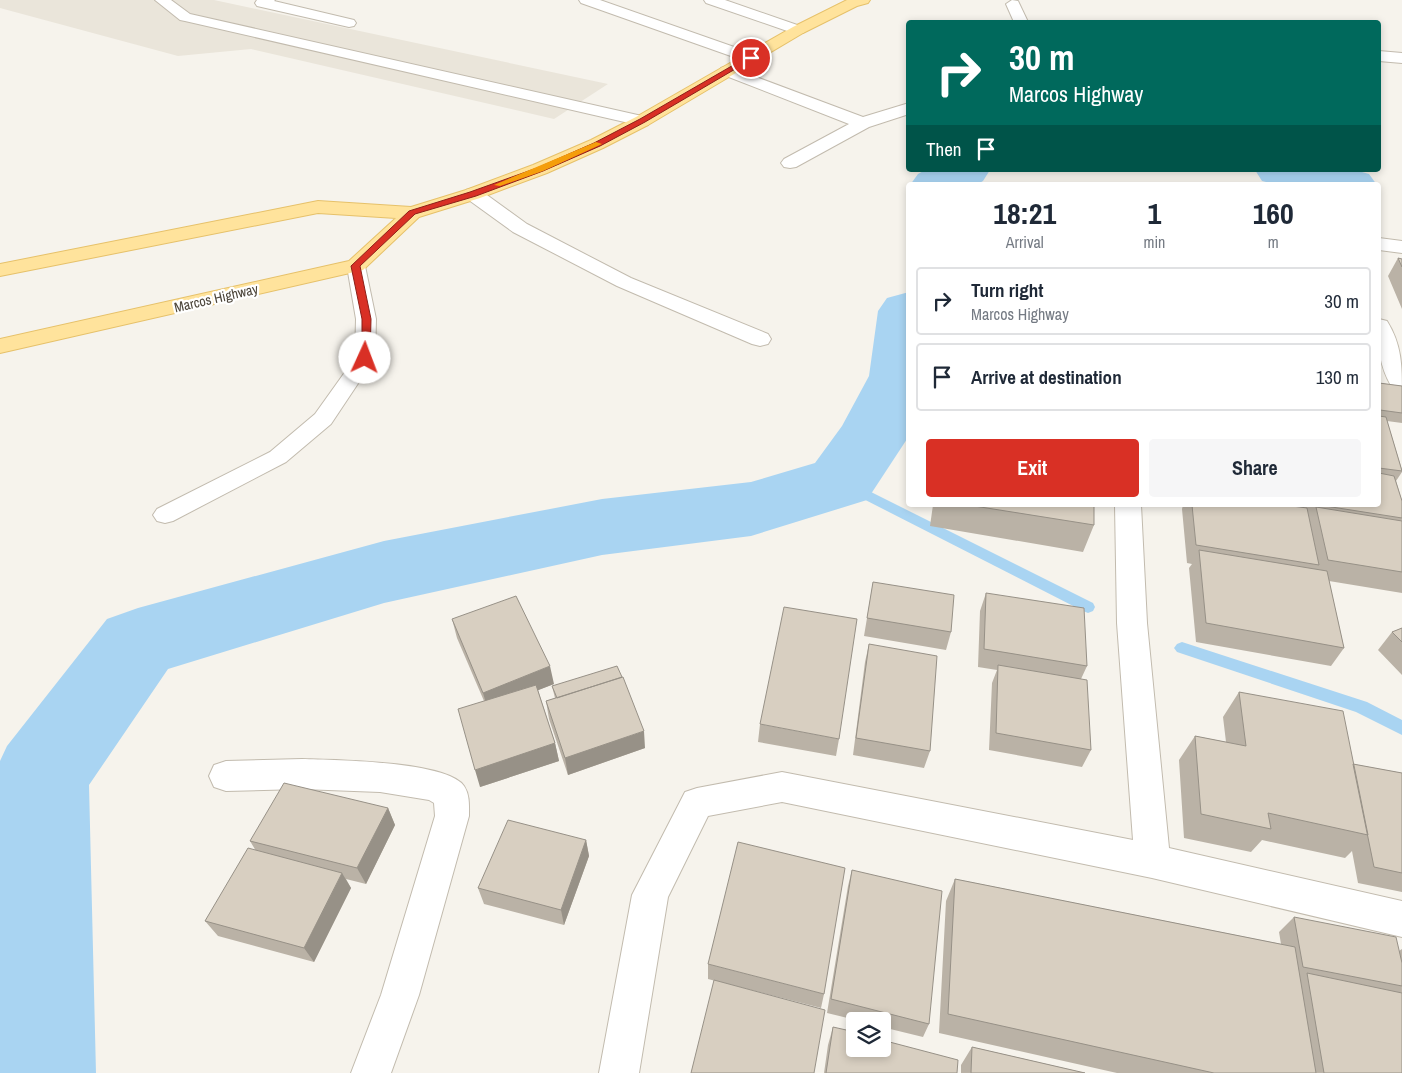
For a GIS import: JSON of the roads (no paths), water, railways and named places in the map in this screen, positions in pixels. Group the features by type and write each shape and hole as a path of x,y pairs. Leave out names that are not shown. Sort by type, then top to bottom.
{"main road":[{"path":"0,270 318,206 412,213 473,194 540,169 597,144 798,30 852,3 863,0"},
{"path":"356,266 412,213"},
{"name":"Marcos Highway","path":"0,346 356,266"}],"street":[{"path":"162,0 185,17 642,120"},
{"path":"268,0 262,2 349,23"},
{"path":"586,0 751,58"},
{"path":"712,0 798,30"},
{"path":"1013,4 1019,20"},
{"path":"1381,56 1402,58"},
{"path":"728,71 864,123"},
{"path":"790,163 864,123 906,109"},
{"path":"473,194 520,228 624,282 760,339"},
{"path":"1381,244 1402,247"},
{"path":"1381,331 1402,385"},
{"path":"1128,507 1132,623 1152,861"},
{"path":"226,776 302,774 380,777 435,786 450,795 452,816 400,995 371,1073"},
{"path":"619,1073 650,895 697,803 782,787 1152,861 1402,919"}],"lane":[{"path":"165,515 278,457 323,420 365,358 366,319 356,266"}],"waterway":[{"path":"942,182 960,172"},
{"path":"1290,172 1336,182"},
{"path":"38,1073 41,776 138,643 384,572 602,527 751,509 841,482 873,436 903,376 906,344"},
{"path":"841,482 1088,607"},
{"path":"1182,648 1361,707 1402,728"}]}
